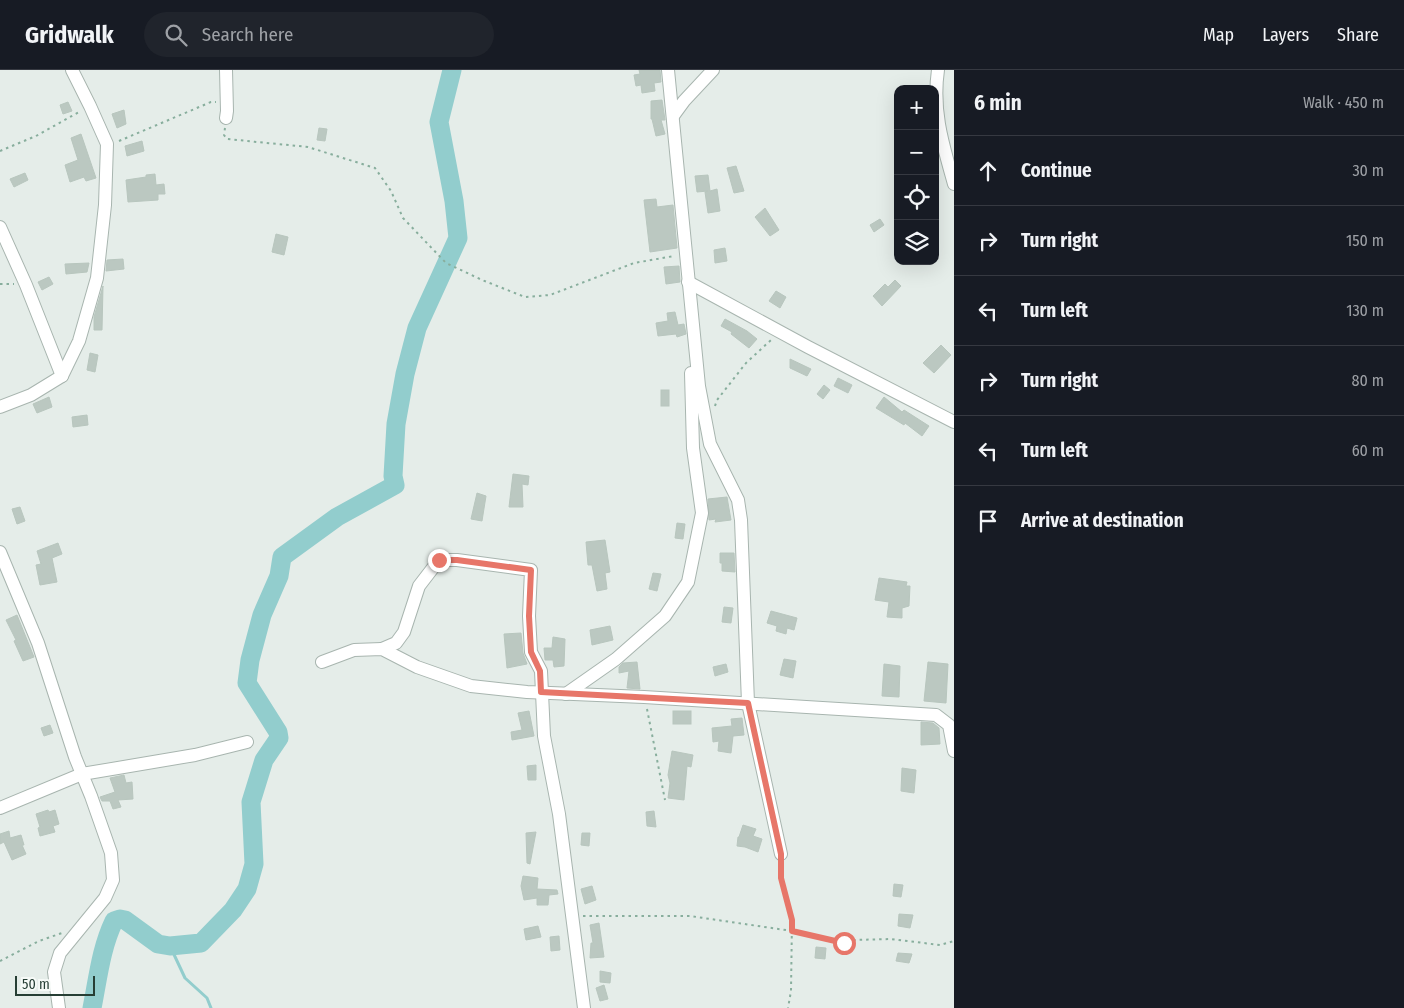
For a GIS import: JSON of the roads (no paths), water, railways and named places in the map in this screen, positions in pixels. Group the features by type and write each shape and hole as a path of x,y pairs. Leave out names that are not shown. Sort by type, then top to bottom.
{"street":[{"path":"0,407 31,395 62,376 79,341 97,278 105,205 107,144 72,70"},
{"path":"226,70 226,118"},
{"path":"668,70 699,386 710,444 738,500 742,520 748,703 781,854"},
{"path":"670,84 679,70"},
{"path":"673,116 708,73 713,70"},
{"path":"938,70 936,89 939,128 954,184"},
{"path":"0,228 26,285 62,376"},
{"path":"688,282 954,422"},
{"path":"566,694 616,659 665,616 688,582 702,513 693,448 690,378 696,354"},
{"path":"0,552 38,643 111,853 113,880 105,898 60,953 54,972 58,1008"},
{"path":"322,662 354,650 382,649 396,643 404,632 419,586 439,560 457,560 531,570 529,616 531,652 540,671 544,736 559,814 584,1008"},
{"path":"382,649 417,666 470,686 566,694 936,715 949,725 954,751"},
{"path":"0,808 82,774 195,755 247,742"}],"waterway":[{"path":"92,1008 103,952 114,921 125,920 158,944 170,946 201,943 233,910 247,889 254,864 251,802 264,760 279,738 278,732 247,683 250,660 262,615 279,576 282,557 337,517 395,485 393,476 396,424 405,374 417,328 458,238 454,201 439,122 452,70"},
{"path":"170,946 185,978 207,998 211,1008"}]}
